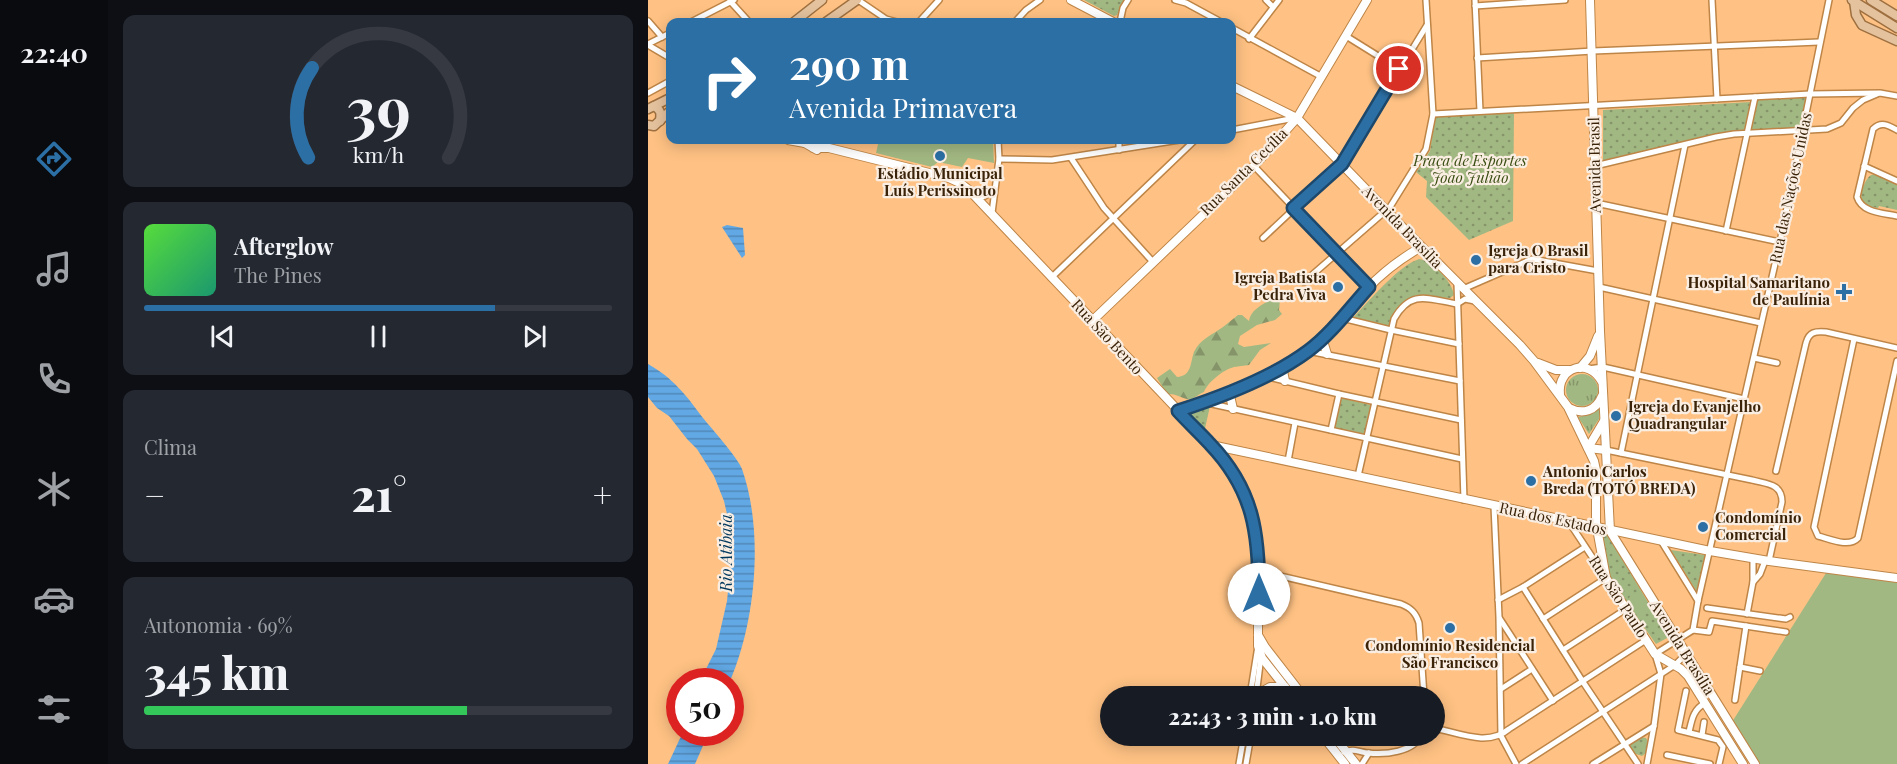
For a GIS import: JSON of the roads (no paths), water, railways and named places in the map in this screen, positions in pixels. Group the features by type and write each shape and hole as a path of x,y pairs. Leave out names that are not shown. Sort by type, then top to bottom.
{"main road":[{"path":"799,18 822,0"},
{"path":"832,18 858,0"},
{"path":"1071,0 1105,18"},
{"name":"Rua Santa Cecília","path":"1092,321 1254,166 1297,118 1367,0"},
{"name":"Avenida Brasil","path":"1590,0 1600,331 1610,531"},
{"path":"1871,0 1897,16"},
{"path":"1853,1 1897,28"},
{"path":"1853,1 1856,15 1862,24 1897,41"},
{"name":"Avenida Brasília","path":"1236,88 1297,118 1534,361 1560,396"},
{"name":"Rua São Bento","path":"818,144 949,178 960,183 992,213 1051,278 1212,445 1242,488 1250,506 1257,543 1261,656"},
{"path":"1178,411 1229,392 1308,351 1342,318 1369,287 1401,260 1421,247"},
{"name":"Avenida Brasil","path":"1580,369 1590,356 1600,331"},
{"path":"1322,338 1327,354"},
{"name":"Avenida Brasília","path":"1534,361 1556,370 1580,369"},
{"path":"1282,366 1285,381"},
{"path":"1568,407 1575,411 1589,410 1600,401 1603,390 1598,375 1580,369 1567,373 1561,381 1560,396 1568,407 1588,448 1596,470 1597,528 1606,578"},
{"path":"1229,392 1233,409"},
{"path":"1588,448 1605,419"},
{"name":"Rua dos Estados","path":"1212,445 1710,551 1897,578"},
{"path":"1588,448 1606,450"},
{"path":"1227,465 1229,456 1238,450"},
{"name":"Avenida Brasília","path":"1610,531 1755,764"},
{"name":"Rua São Paulo","path":"1606,578 1655,654"},
{"path":"1260,640 1295,686"},
{"name":"Avenida Brasília","path":"1655,654 1675,665 1688,676 1743,764"},
{"path":"1261,656 1284,686"},
{"path":"1336,746 1342,761"},
{"path":"1340,746 1356,764"}],"street":[{"path":"858,0 885,18"},
{"path":"923,18 939,0"},
{"path":"1121,18 1128,0"},
{"path":"1175,0 1187,1 1208,18"},
{"path":"1266,0 1273,7"},
{"path":"1250,39 1279,0"},
{"path":"1304,282 1390,207 1426,149 1433,114 1426,0"},
{"path":"1480,111 1475,3 1565,0"},
{"path":"1712,0 1717,99"},
{"name":"Rua das Nações Unidas","path":"1693,630 1780,242 1829,0"},
{"path":"699,18 731,1 746,18"},
{"path":"1019,18 1036,1"},
{"path":"648,21 662,37"},
{"path":"1263,238 1342,164 1427,24"},
{"path":"1236,30 1322,77"},
{"path":"648,44 666,35"},
{"path":"1346,36 1399,69"},
{"path":"1478,58 1819,42"},
{"path":"648,44 666,55"},
{"path":"648,93 666,83"},
{"path":"1433,114 1810,94 1880,93 1897,96"},
{"path":"1595,166 1716,137 1833,127 1841,123 1863,100 1880,93"},
{"path":"1848,94 1853,100 1853,108"},
{"path":"1726,231 1755,98"},
{"path":"1236,129 1297,118"},
{"path":"1897,130 1887,125 1877,125 1872,133 1857,197 1860,204 1867,210 1897,216"},
{"path":"992,213 999,159 998,144"},
{"path":"1119,144 1119,150"},
{"path":"999,159 1038,161 1071,158 1155,144"},
{"path":"1180,144 1183,152"},
{"path":"1051,278 1191,144"},
{"path":"1621,453 1685,145"},
{"path":"1071,158 1113,218 1153,262"},
{"path":"1254,166 1369,287"},
{"path":"1864,166 1897,181"},
{"path":"977,198 986,196 995,189"},
{"path":"1596,202 1780,242"},
{"path":"1463,289 1532,259 1598,271"},
{"path":"1457,283 1464,500"},
{"path":"1599,287 1761,323"},
{"path":"1358,476 1391,330 1394,319 1402,306 1412,300 1423,298 1457,304 1465,299 1475,301"},
{"path":"1342,318 1459,344"},
{"path":"1776,471 1807,338 1815,331 1897,348"},
{"path":"1854,339 1814,527 1818,536 1852,543 1858,538 1897,361"},
{"path":"1308,351 1460,381"},
{"path":"1754,358 1777,363"},
{"path":"1580,369 1603,367 1744,399"},
{"path":"1263,376 1461,420"},
{"path":"1331,430 1339,394"},
{"path":"1207,402 1462,459"},
{"path":"1287,461 1295,423"},
{"path":"1606,450 1728,475 1780,489 1782,494 1767,561 1754,582"},
{"path":"1494,506 1502,736 1516,764"},
{"name":"Rua São Paulo","path":"1569,522 1606,578"},
{"path":"1661,541 1698,601"},
{"path":"1498,600 1523,587 1585,547"},
{"path":"1747,614 1754,582 1753,559"},
{"path":"1259,572 1408,607 1413,611 1419,623 1423,686"},
{"path":"1543,619 1606,578"},
{"path":"1523,587 1638,764"},
{"path":"1707,608 1786,620 1790,617"},
{"path":"1563,650 1626,609"},
{"path":"1499,617 1553,701"},
{"path":"1655,654 1693,630 1709,632 1712,621 1786,632"},
{"path":"1735,700 1746,626"},
{"name":"Rua São Bento","path":"1255,686 1260,640"},
{"path":"1445,731 1471,737 1502,736 1646,640"},
{"name":"Rua São Paulo","path":"1647,764 1661,674 1655,654"},
{"path":"1522,764 1675,665 1686,654"},
{"name":"Rua São Bento","path":"1256,686 1261,656"},
{"path":"1740,667 1760,671"},
{"path":"1501,689 1532,669"},
{"path":"1686,691 1678,730 1714,738 1722,745 1719,764"},
{"path":"1689,732 1693,714 1697,707 1705,703"},
{"path":"1702,735 1704,722"},
{"path":"1593,764 1654,726"},
{"path":"1239,764 1242,746"},
{"path":"1246,764 1249,746"},
{"path":"1342,761 1346,751 1354,749 1369,753 1406,749 1411,746"},
{"path":"1362,764 1369,753"},
{"path":"1667,755 1710,764"}],"water":[{"path":"727,225 743,228 745,255 742,258 722,227"},
{"name":"Rio Atibaia","path":"648,364 665,375 691,402 742,469 753,520 754,576 746,631 735,668 706,668 716,649 727,601 733,540 724,501 714,476 697,449 669,416 657,408 648,397"},
{"path":"676,746 703,746 695,764 668,764"}],"place":[{"name":"Estádio Municipal Luís Perissinoto","path":"940,156"},
{"name":"Igreja O Brasil para Cristo","path":"1476,260"},
{"name":"Igreja Batista Pedra Viva","path":"1338,287"},
{"name":"Hospital Samaritano de Paulínia","path":"1844,292"},
{"name":"Igreja do Evanjelho Quadrangular","path":"1616,416"},
{"name":"Antonio Carlos Breda (TOTÓ BREDA)","path":"1531,481"},
{"name":"Condomínio Comercial","path":"1703,527"},
{"name":"Condomínio Residencial São Francisco","path":"1450,628"}],"park label":[{"name":"Praça de Esportes João Julião","path":"1470,170"}]}
